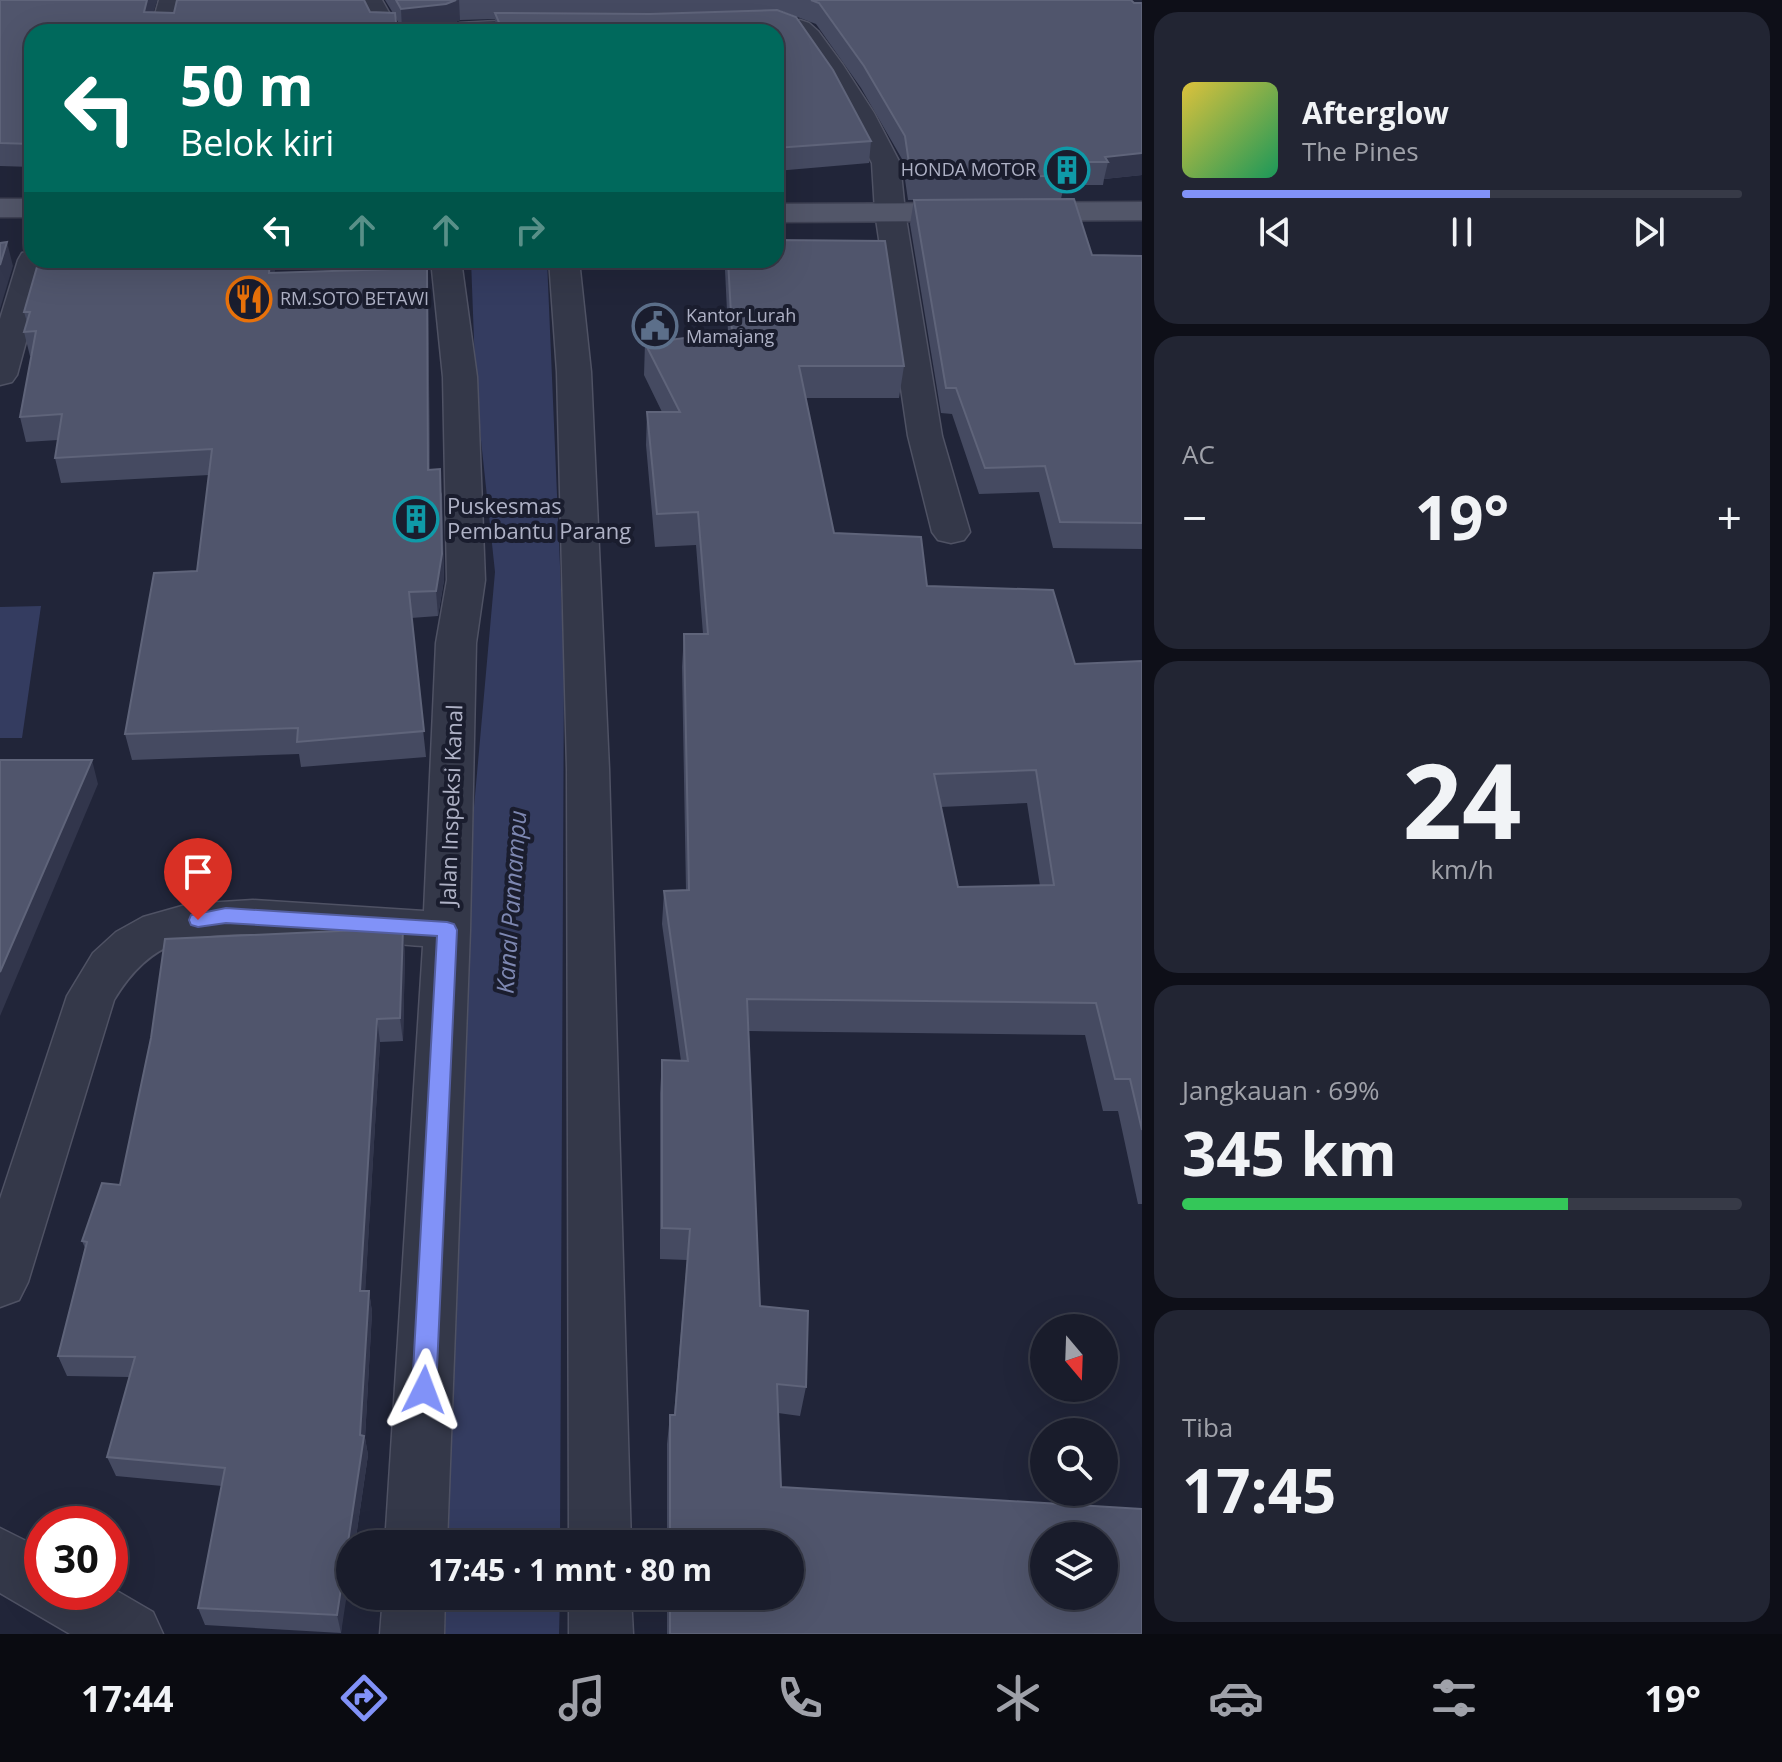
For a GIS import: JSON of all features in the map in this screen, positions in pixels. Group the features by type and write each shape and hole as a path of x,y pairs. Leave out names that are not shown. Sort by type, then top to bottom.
{"main road":[{"path":"0,208 24,208"},
{"path":"784,213 1142,211"}],"street":[{"path":"165,24 171,0"},
{"path":"370,0 383,24"},
{"path":"779,20 805,31 846,90 885,160 890,181 890,212 925,436 951,532"},
{"path":"0,375 31,268"},
{"name":"Jalan Inspeksi Kanal","path":"417,1530 447,930 456,643 466,580 460,377 447,268"},
{"path":"565,268 574,372 588,769 600,1530"},
{"path":"0,1282 91,996 100,976 115,958 162,929 226,916 447,930"},
{"path":"0,1559 24,1573"},
{"path":"89,1610 131,1634"},
{"path":"412,1634 413,1610"},
{"path":"600,1610 601,1634"}],"water":[{"name":"Kanal Pannampu","path":"471,268 547,268 564,660 560,1530 435,1530 464,919 495,572 476,393"},
{"path":"41,606 22,738 0,738 0,607"},
{"path":"430,1610 560,1610 559,1634 429,1634"}],"building":[{"path":"0,0 147,0 144,12 174,13 177,0 364,0 370,12 395,13 396,24 24,24 24,144 0,143"},
{"path":"396,0 456,0 401,9"},
{"path":"811,0 1131,0 1142,3 1142,153 1105,157 1108,162 1061,162 1066,176 911,177 905,136 864,66 819,3"},
{"path":"777,10 796,17 833,70 871,141 784,147 784,24 500,24 495,13 650,14"},
{"path":"1074,199 1092,255 1142,256 1142,523 1060,522 1045,466 985,468 956,388 946,388 914,200"},
{"path":"784,240 885,241 904,366 799,366 834,533 921,537 927,586 1053,590 1075,664 1142,661 1142,1130 1130,1079 1115,1079 1096,1003 747,999 760,1306 808,1311 806,1387 777,1384 781,1487 1030,1502 1030,1506 1142,1509 1142,1634 670,1634 670,1610 804,1610 804,1530 670,1530 670,1415 675,1415 690,1229 662,1228 662,1060 688,1061 664,891 689,890 684,634 708,634 698,512 657,514 647,412 680,412 645,343 732,332 728,268 784,268","holes":["1036,770 1054,885 958,887 934,774"]},
{"path":"7,242 0,265 0,243"},
{"path":"37,268 269,268 269,273 427,268 428,470 440,469 442,554 436,591 409,592 424,731 297,742 298,728 125,734 154,573 197,571 212,449 55,458 62,414 20,417 36,331 24,332 30,312 24,312"},
{"path":"0,760 92,760 0,972"},
{"path":"403,928 400,1018 377,1019 360,1291 369,1291 360,1435 364,1436 350,1530 336,1530 337,1615 198,1608 225,1468 107,1457 135,1357 58,1356 87,1242 82,1241 102,1183 120,1185 151,1038 165,939"}],"place":[{"name":"HONDA MOTOR","path":"1067,170"},
{"name":"RM.SOTO BETAWI","path":"249,299"},
{"name":"Kantor Lurah Mamajang","path":"655,326"},
{"name":"Puskesmas Pembantu Parang","path":"416,519"}],"route":[{"path":"198,920 226,916 447,930 424,1390"}]}
